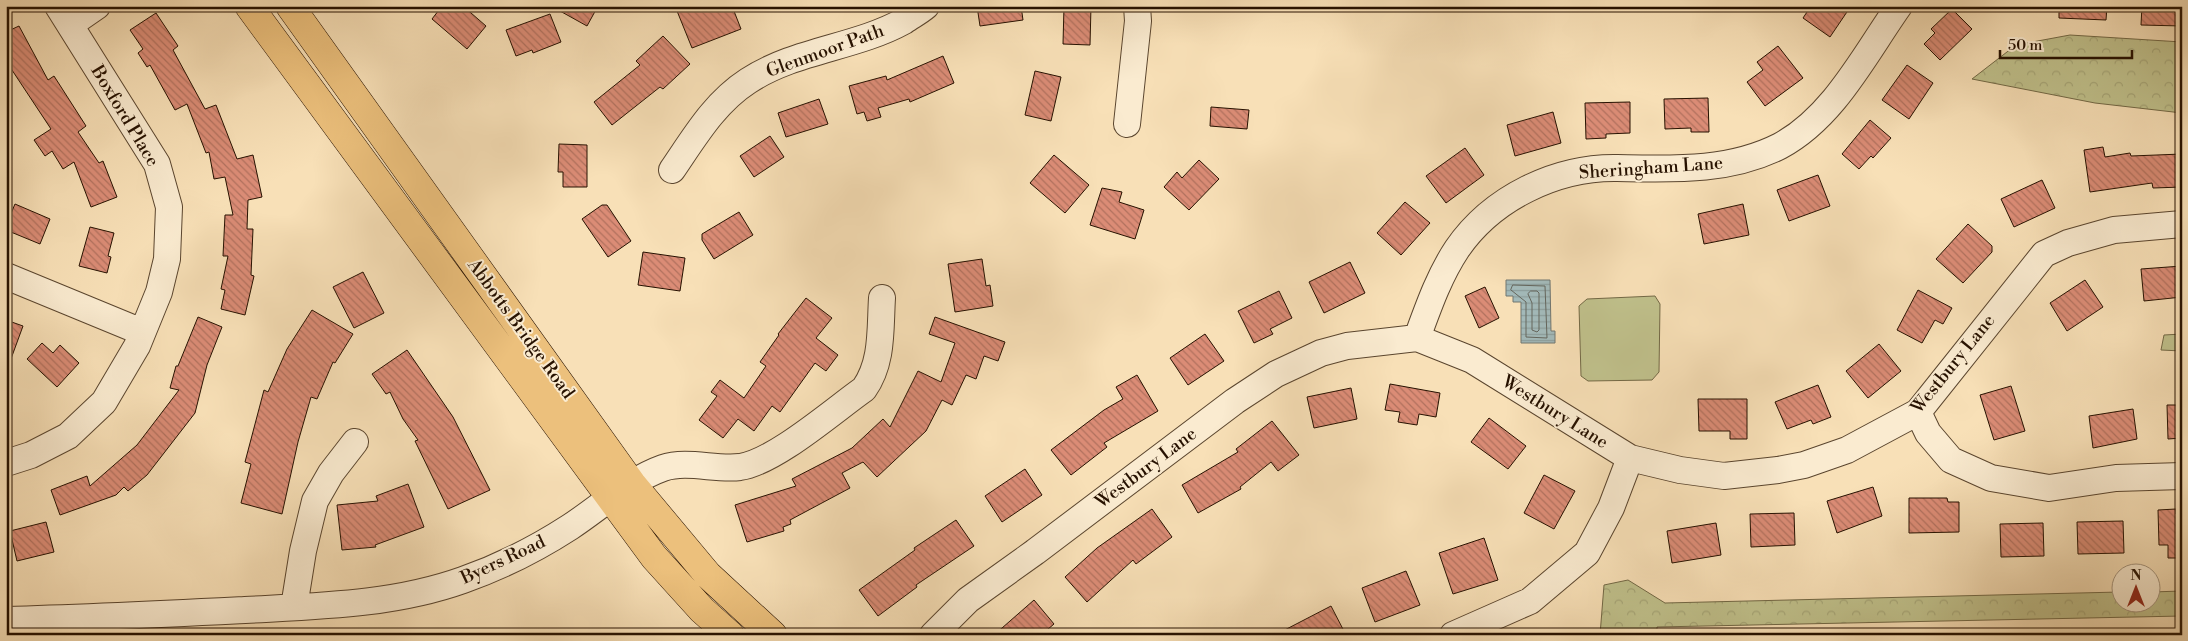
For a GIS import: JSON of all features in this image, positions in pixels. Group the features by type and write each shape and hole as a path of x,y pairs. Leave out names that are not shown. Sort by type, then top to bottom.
{"main road":[{"name":"Abbotts Bridge Road","path":"249,6 622,491 773,635"},
{"name":"Abbotts Bridge Road","path":"290,6 622,491 654,557 702,610 730,635"}],"street":[{"path":"65,15 97,6"},
{"name":"Glenmoor Path","path":"672,170 711,114 749,80 785,63 883,32 926,6"},
{"path":"1128,124 1138,6"},
{"name":"Sheringham Lane","path":"1417,338 1435,289 1457,249 1492,210 1539,184 1564,175 1590,170 1675,170 1729,163 1780,146 1801,131 1838,94 1900,6"},
{"name":"Boxford Place","path":"6,463 31,455 68,436 104,402 132,358 159,292 168,259 169,207 157,164 65,15"},
{"name":"Westbury Lane","path":"934,635 968,600 1035,552 1235,401 1276,374 1321,353 1347,346 1417,338 1472,360 1630,458 1680,470 1724,476 1778,470 1804,465 1847,450 1918,412 2044,254 2068,243 2114,230 2182,224"},
{"path":"6,276 142,332"},
{"name":"Byers Road","path":"6,620 337,605 400,597 461,581 512,560 568,528 622,491 663,468 677,466 738,467 752,464 771,456 864,389 875,370 879,356 882,298"},
{"path":"1918,412 1928,433 1950,460 1991,478 2049,488 2116,478 2182,476"},
{"path":"294,607 303,551 315,500 331,473 355,442"},
{"path":"1459,634 1530,601 1587,552 1611,508 1630,458"}],"green space":[{"path":"2070,35 2182,42 2182,113 2095,103 1972,79 2016,45"},
{"path":"1655,296 1660,304 1659,372 1652,380 1588,381 1581,376 1579,306 1587,299"},
{"path":"2182,334 2182,351 2161,350 2164,335"},
{"path":"1628,580 1665,603 2110,592 2110,614 2160,614 2160,592 2182,591 2182,616 1657,627 1657,635 1600,635 1604,585"}],"water":[{"path":"1506,280 1550,280 1551,331 1555,331 1555,343 1521,343 1521,302 1513,302 1513,296 1506,296"}],"building":[{"path":"442,6 463,6 486,26 467,49 432,19"},
{"path":"551,6 598,6 587,26"},
{"path":"675,6 732,6 741,29 692,48"},
{"path":"977,6 1021,6 1023,20 980,26"},
{"path":"1064,6 1091,6 1090,45 1063,44"},
{"path":"1811,6 1851,6 1830,37 1803,18"},
{"path":"2059,6 2107,6 2106,20 2059,18"},
{"path":"2142,6 2182,6 2182,26 2141,25"},
{"path":"1952,9 1972,29 1940,60 1924,44 1935,33 1931,29"},
{"path":"156,13 178,46 173,50 205,109 216,105 237,159 253,155 262,197 248,200 247,229 253,229 251,275 254,276 245,315 221,309 225,290 221,289 228,256 223,256 225,215 233,215 225,177 214,179 209,152 206,153 187,104 175,110 150,65 147,67 138,53 143,49 130,30"},
{"path":"550,14 561,42 533,53 532,50 516,56 506,30"},
{"path":"19,26 48,80 54,76 86,126 78,132 99,163 103,161 117,197 91,207 74,162 63,169 52,151 45,156 34,140 51,129 6,61 6,32"},
{"path":"663,36 690,64 663,89 660,87 612,125 594,102 640,65 636,61"},
{"path":"1778,46 1803,78 1765,106 1747,82 1763,70 1757,62"},
{"path":"943,56 954,83 910,102 909,99 878,108 881,117 867,121 864,112 857,114 849,86 886,76 887,80"},
{"path":"1907,65 1933,83 1909,119 1882,100"},
{"path":"1035,71 1061,77 1051,121 1025,115"},
{"path":"1708,98 1709,132 1691,132 1691,128 1665,129 1664,99"},
{"path":"819,99 828,124 786,137 778,113"},
{"path":"1630,102 1630,133 1606,134 1606,138 1586,139 1585,103"},
{"path":"1211,107 1249,110 1247,129 1210,126"},
{"path":"1553,112 1561,143 1515,156 1507,125"},
{"path":"1870,120 1891,138 1873,158 1871,156 1859,169 1842,154"},
{"path":"770,136 784,157 754,177 740,156"},
{"path":"559,144 587,145 587,187 563,187 563,172 558,172"},
{"path":"2103,147 2105,157 2130,153 2131,156 2182,154 2182,187 2153,188 2152,183 2090,192 2084,150"},
{"path":"1465,148 1484,175 1446,203 1426,176"},
{"path":"1054,155 1089,185 1065,213 1030,183"},
{"path":"1199,160 1219,179 1189,210 1164,187 1177,172 1182,178"},
{"path":"1818,175 1830,206 1789,221 1777,190"},
{"path":"2042,180 2055,208 2014,227 2001,199"},
{"path":"1102,188 1122,192 1119,202 1144,210 1135,239 1090,225"},
{"path":"1405,202 1430,223 1401,255 1377,233"},
{"path":"15,204 50,219 40,244 6,230 6,225"},
{"path":"1743,204 1749,235 1704,244 1698,214"},
{"path":"602,205 607,205 631,241 608,257 582,219"},
{"path":"739,212 753,235 714,259 702,240 702,234"},
{"path":"1968,224 1992,246 1992,252 1963,283 1936,259"},
{"path":"90,227 114,233 108,256 111,257 107,273 79,266"},
{"path":"643,252 685,258 680,291 638,285"},
{"path":"982,259 986,286 990,285 993,306 955,312 948,264"},
{"path":"1350,262 1365,293 1324,313 1309,282"},
{"path":"2182,266 2182,297 2144,301 2141,269"},
{"path":"363,272 384,313 354,328 333,287"},
{"path":"2085,280 2103,307 2067,331 2050,303"},
{"path":"1485,287 1499,318 1479,328 1465,296"},
{"path":"1918,290 1952,308 1943,324 1935,320 1922,343 1897,330"},
{"path":"1279,291 1292,318 1270,329 1273,334 1254,343 1238,311"},
{"path":"806,298 832,318 816,338 838,355 826,371 815,363 780,412 772,406 754,431 738,419 723,438 699,420 717,396 711,392 720,380 744,398 766,366 760,362 778,334"},
{"path":"312,310 353,334 335,363 333,362 317,399 311,397 298,442 282,514 241,503 251,464 245,462 264,390 268,392 287,349"},
{"path":"198,317 222,327 207,365 195,413 147,475 128,491 124,487 116,495 60,515 51,490 87,476 90,486 137,445 179,390 170,388 176,366 178,366"},
{"path":"935,317 1005,342 998,361 984,356 976,379 966,375 952,405 942,400 926,431 877,477 863,462 842,473 850,488 790,520 791,524 783,527 784,531 747,542 735,505 796,486 792,479 852,448 883,419 890,427 918,371 941,382 955,343 929,334"},
{"path":"6,320 23,326 8,367 6,367"},
{"path":"1205,334 1224,361 1188,385 1170,358"},
{"path":"42,343 53,353 60,345 79,363 57,387 27,359"},
{"path":"1879,344 1901,371 1868,398 1846,371"},
{"path":"407,350 453,417 490,490 448,509 415,441 418,440 403,419 390,392 386,394 372,374"},
{"path":"1137,375 1158,411 1104,443 1107,447 1071,475 1051,450 1104,410 1123,399 1116,387"},
{"path":"1390,384 1440,393 1436,417 1419,414 1417,425 1398,422 1400,412 1385,410"},
{"path":"1818,385 1831,417 1813,424 1811,420 1787,429 1775,402"},
{"path":"2011,386 2025,431 1994,440 1980,395"},
{"path":"1351,388 1357,419 1314,428 1307,397"},
{"path":"1698,399 1747,399 1747,439 1730,439 1730,431 1699,431"},
{"path":"2167,405 2182,405 2182,438 2168,439"},
{"path":"2133,409 2137,439 2093,448 2089,416"},
{"path":"1489,418 1526,446 1508,469 1471,442"},
{"path":"1272,421 1299,455 1278,471 1271,462 1240,487 1241,489 1198,513 1182,485 1238,452 1236,449"},
{"path":"1025,469 1042,495 1002,522 985,496"},
{"path":"1544,475 1575,491 1554,529 1524,513"},
{"path":"408,484 424,527 375,545 376,547 342,550 337,505 378,501 376,496"},
{"path":"1873,487 1882,516 1837,533 1827,501"},
{"path":"1909,498 1947,498 1948,502 1959,502 1959,532 1909,533"},
{"path":"1152,509 1172,537 1136,564 1133,560 1087,602 1065,577 1097,548"},
{"path":"2176,509 2176,514 2182,514 2182,558 2168,558 2168,545 2159,545 2158,510"},
{"path":"1794,513 1795,545 1751,547 1750,514"},
{"path":"956,520 974,546 916,585 917,587 878,616 859,590 915,550 914,548"},
{"path":"2123,521 2124,553 2078,554 2077,522"},
{"path":"46,522 54,552 17,561 10,531"},
{"path":"1716,523 1721,555 1672,563 1667,531"},
{"path":"2043,523 2044,556 2001,557 2000,524"},
{"path":"1484,538 1498,580 1453,594 1439,553"},
{"path":"1406,571 1420,605 1375,622 1362,588"},
{"path":"1034,600 1054,624 1041,635 994,635"},
{"path":"1331,606 1346,635 1275,635"}]}
